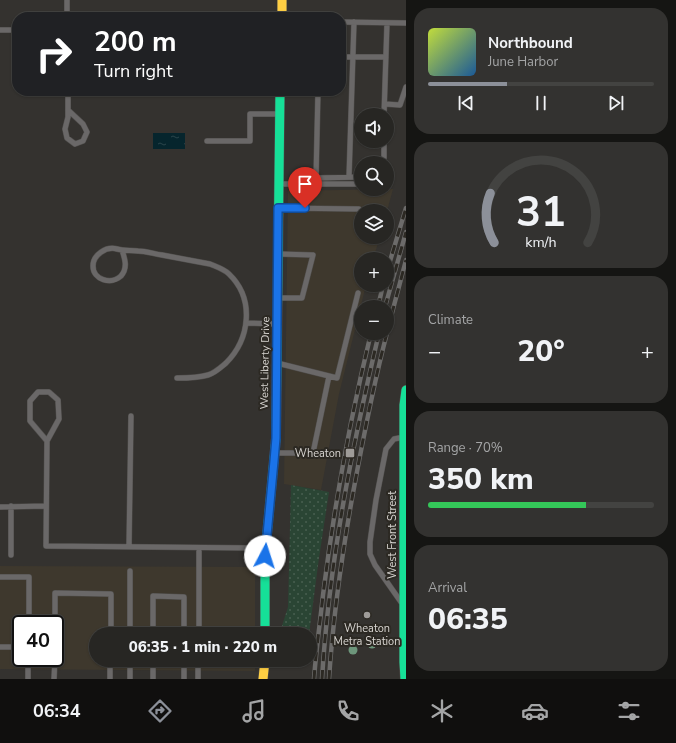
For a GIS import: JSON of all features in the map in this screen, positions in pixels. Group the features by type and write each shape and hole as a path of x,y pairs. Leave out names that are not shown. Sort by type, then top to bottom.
{"street":[{"path":"282,0 282,12"},
{"name":"West Liberty Drive","path":"265,627 266,548 275,453 280,96"},
{"name":"West Front Street","path":"406,390 404,405 404,662 406,679"},
{"path":"263,679 264,667"}],"lane":[{"path":"67,0 67,12"},
{"path":"346,22 406,23"},
{"path":"349,177 354,22"},
{"path":"385,108 386,23"},
{"path":"0,30 12,30"},
{"path":"346,57 386,58"},
{"path":"385,104 400,105 406,87"},
{"path":"68,96 68,110 68,117 65,129 67,138 74,144 83,141 87,132 83,124 68,110"},
{"path":"318,96 316,178 354,177"},
{"path":"207,141 250,141 250,114 280,114"},
{"path":"279,184 354,184"},
{"path":"278,208 354,209"},
{"path":"122,250 126,261 125,270 121,276 112,282 105,281 99,277 93,266 98,254 105,250 114,248 122,250 138,250 210,264 228,273 241,289 247,314 244,335 234,355 218,370 209,375 177,378"},
{"path":"278,254 313,255 302,298 278,298"},
{"path":"277,363 338,378 358,293"},
{"path":"246,323 277,324"},
{"path":"275,453 313,453 329,376"},
{"path":"47,441 30,421 30,401 38,392 49,392 58,400 58,419 47,441 46,546 266,548"},
{"path":"129,547 130,416"},
{"path":"404,606 374,565 370,554 370,542 376,500 386,449 394,439 405,437"},
{"path":"11,555 12,506"},
{"path":"0,507 46,506"},
{"path":"199,548 199,627"},
{"path":"130,571 130,627"},
{"path":"0,577 29,577 29,615"},
{"path":"55,615 56,593 111,594 111,627"},
{"path":"153,627 153,596 184,597 184,627"},
{"path":"0,647 12,647"},
{"path":"28,667 28,679"},
{"path":"54,667 54,679"},
{"path":"110,667 110,679"},
{"path":"130,667 130,679"},
{"path":"153,667 153,679"},
{"path":"184,667 184,679"},
{"path":"198,667 198,679"}],"shaded area":[{"path":"354,190 354,196 391,196 389,204 354,204 354,244 378,244 375,252 354,252 354,292 364,292 362,300 354,300 354,333 339,394 321,490 284,484 288,191"},
{"path":"0,566 255,567 255,627 89,627 89,667 255,667 255,671 0,669"}],"green space":[{"path":"291,485 329,492 310,627 282,627 288,607"}],"water":[{"path":"153,133 185,133 185,149 153,149"}],"railway":[{"path":"393,252 406,208"},
{"path":"387,300 406,232"},
{"path":"394,305 406,260"},
{"path":"380,300 381,292"},
{"path":"314,679 323,595 337,496 349,430 369,340"},
{"path":"322,679 330,592 343,505 377,340"},
{"path":"329,679 335,609 349,516 368,413 385,340"}],"traffic: fast":[{"path":"265,627 265,556 276,438 280,96"},
{"path":"405,679 404,405 406,390"}],"traffic: slow":[{"path":"282,0 282,12"},
{"path":"263,679 264,667"}],"place":[{"name":"Wheaton","path":"350,453"},
{"name":"Wheaton Metra Station","path":"367,615"}],"route":[{"path":"265,556 276,438 278,208 305,208"}]}
